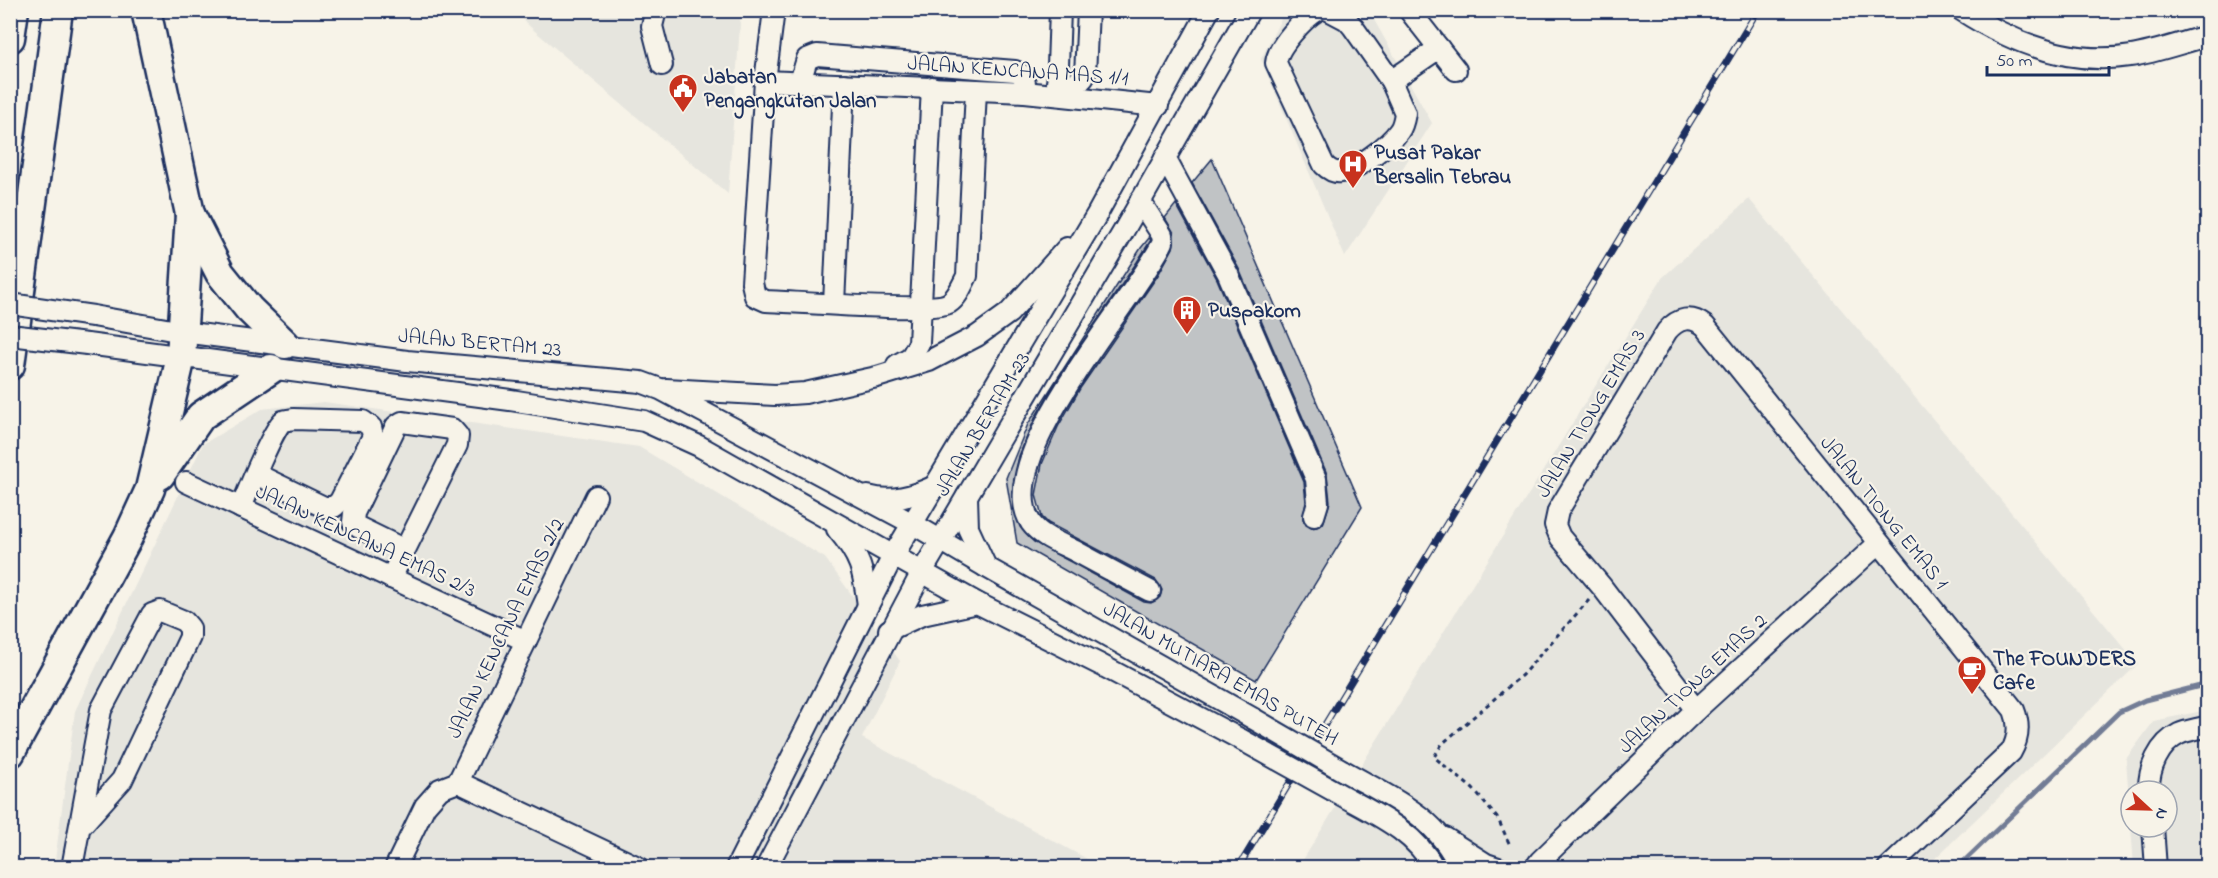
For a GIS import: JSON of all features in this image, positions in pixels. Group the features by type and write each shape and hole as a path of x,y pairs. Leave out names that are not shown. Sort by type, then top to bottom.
{"highway":[{"path":"10,38 14,10"},
{"path":"10,365 58,10"},
{"path":"146,10 190,214 220,273 249,309 285,344"},
{"path":"150,489 182,344 190,214"},
{"path":"10,753 128,537 150,489 201,416 271,369"}],"street":[{"path":"656,10 652,26 662,65"},
{"path":"774,10 765,81 752,283 755,296 766,301 921,307 948,303 960,292 967,276 976,90"},
{"path":"1060,10 1057,89 1079,83 1085,75 1088,10"},
{"name":"JALAN BERTAM 23","path":"736,867 893,556 1096,216 1209,10"},
{"name":"JALAN BERTAM 23","path":"766,867 889,630 940,539 1250,10"},
{"path":"1318,10 1310,15 1290,37 1280,51 1276,63 1324,165 1339,173 1353,169 1365,161 1399,132 1406,113 1391,81 1353,27 1328,10"},
{"path":"1409,10 1456,70"},
{"path":"1961,10 2005,36 2035,48 2080,57 2132,56 2208,36"},
{"path":"1391,81 1439,48"},
{"path":"800,82 807,59 817,55 1015,71 1025,80 1025,92"},
{"name":"JALAN KENCANA MAS 1/1","path":"765,81 1025,92 1057,89 1158,106"},
{"path":"834,304 844,84"},
{"path":"877,377 902,363 916,351 919,343 932,87"},
{"path":"1165,158 1228,274 1316,479 1318,503 1314,516"},
{"path":"1140,201 1158,228 1163,242 1047,421 1028,466 1024,498 1030,521 1036,529 1150,591"},
{"path":"660,389 805,393 877,377 928,361 985,330 1009,313 1096,216"},
{"name":"JALAN BERTAM 23","path":"10,304 93,316 271,369 510,399 644,421 699,446 893,556"},
{"name":"JALAN TIONG EMAS 1","path":"1685,319 1699,321 1705,326 2014,710 2018,719 2018,735 2011,752 1888,867"},
{"name":"JALAN TIONG EMAS 3","path":"1685,319 1672,324 1667,331 1558,511 1555,525 1560,537 1602,587 1696,711"},
{"name":"JALAN BERTAM 23","path":"10,335 87,345 285,344 407,361 641,382 660,389 913,524"},
{"path":"241,508 256,474 277,428 283,421 293,419 363,421 371,427 373,436 340,501 334,507 324,507 256,474"},
{"path":"391,578 405,550 457,445 458,436 452,429 402,422 396,426 354,513 353,522 358,528 405,550"},
{"name":"JALAN KENCANA EMAS 2/3","path":"186,482 526,641"},
{"path":"848,489 881,500 913,496 935,486"},
{"name":"JALAN KENCANA EMAS 2/2","path":"458,782 596,496"},
{"path":"967,496 968,528 986,567"},
{"path":"830,521 851,546 862,567 868,605"},
{"name":"JALAN MUTIARA EMAS PUTEH","path":"913,524 1409,808 1443,836 1460,867"},
{"name":"JALAN TIONG EMAS 2","path":"1532,865 1879,543"},
{"path":"893,556 977,603 1101,665 1242,740 1399,828 1414,839 1427,854 1434,867"},
{"path":"889,630 922,615 977,603"},
{"path":"72,867 101,710 152,614 160,612 184,621 190,628 190,637 122,780 80,826"},
{"path":"2151,779 2152,767 2159,752 2169,741 2180,734 2208,726"},
{"path":"395,867 425,806 440,789 458,782 640,867"},
{"path":"1443,836 1486,864 1498,867"},
{"path":"2154,839 2156,867"}],"path":[{"path":"1509,843 1498,819 1473,789 1434,757 1442,744 1522,675 1602,587"}],"shaded area":[{"name":"Jabatan Pengangkutan Jalan","path":"513,11 741,11 728,194 536,32"},
{"name":"Pusat Pakar Bersalin Tebrau","path":"1285,11 1369,11 1432,123 1345,257 1261,59"},
{"path":"1749,199 2138,664 1926,867 1298,868 1662,278"},
{"path":"324,402 639,447 825,558 900,661 862,738 1102,867 54,868 75,711 203,444 262,409"},
{"path":"2207,710 2207,867 2134,867 2132,839 2179,839 2179,779 2127,779 2126,759 2154,721"}],"building":[{"name":"Puspakom","path":"1212,159 1362,507 1256,680 1017,543 1006,478 1028,424 1149,238 1151,240 1061,374 1036,416 1019,456 1012,493 1020,527 1034,542 1144,602 1151,603 1160,597 1162,590 1156,580 1048,523 1042,517 1036,495 1042,464 1058,427 1081,387 1158,275 1173,248 1174,233 1165,218 1176,204 1217,279 1304,482 1306,502 1303,519 1311,528 1323,524 1330,502 1327,474 1239,269 1192,183"}],"waterway":[{"path":"1957,868 2119,712 2145,700 2208,684"}],"railway":[{"path":"1238,868 1758,10"}],"place":[{"name":"Jabatan Pengangkutan Jalan","path":"683,114"},
{"name":"Pusat Pakar Bersalin Tebrau","path":"1353,190"},
{"name":"Puspakom","path":"1187,336"},
{"name":"The FOUNDERS Cafe","path":"1972,696"}]}
